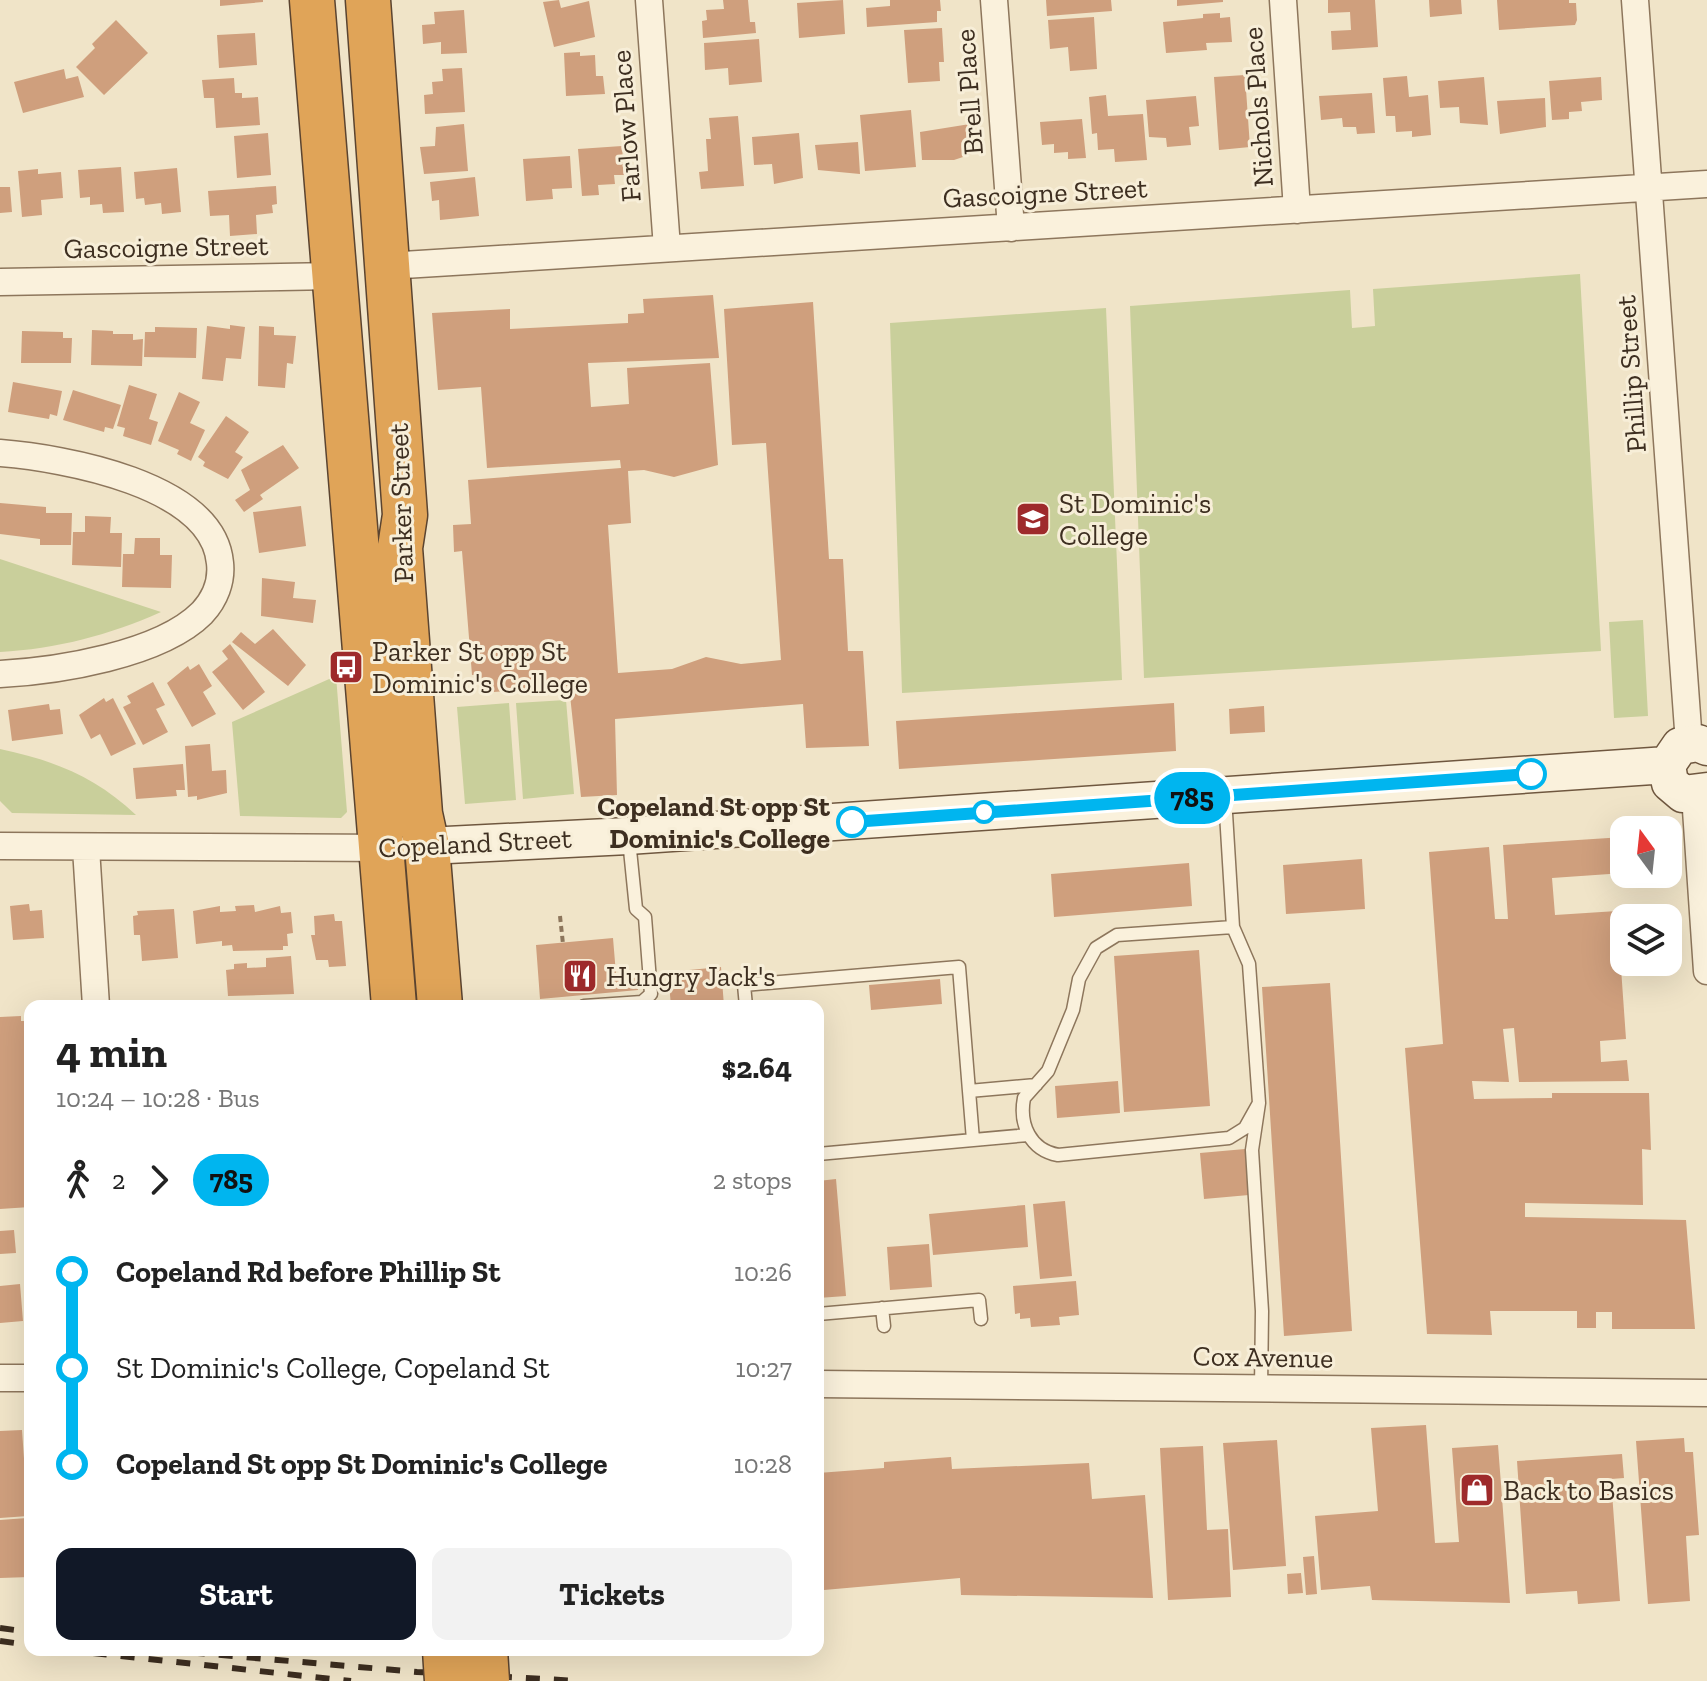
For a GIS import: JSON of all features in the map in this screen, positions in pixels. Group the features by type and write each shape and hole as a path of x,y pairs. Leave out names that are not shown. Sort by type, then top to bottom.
{"highway":[{"name":"Parker Street","path":"312,0 393,1000"},
{"name":"Parker Street","path":"368,0 405,515 400,548 420,814 427,846 440,1000"},
{"path":"445,1656 447,1681"},
{"path":"485,1656 487,1681"}],"street":[{"name":"Farlow Place","path":"649,0 667,248"},
{"name":"Brell Place","path":"994,0 1011,228"},
{"name":"Nichols Place","path":"1283,0 1297,210"},
{"name":"Phillip Street","path":"1635,0 1687,751"},
{"name":"Gascoigne Street","path":"387,266 1707,184"},
{"name":"Gascoigne Street","path":"0,282 334,276"},
{"path":"0,453 91,468 164,496 188,509 207,527 219,550 221,569 217,590 207,606 179,629 98,659 41,671 0,674"},
{"path":"1687,751 1667,775 1675,789 1701,793 1707,971"},
{"name":"Copeland Street","path":"0,846 380,848 628,836 1225,795 1687,751"},
{"path":"86,848 96,1000"},
{"path":"0,1378 24,1378"},
{"name":"Cox Avenue","path":"824,1384 1707,1393"}],"lane":[{"path":"1225,795 1233,927 1249,964 1259,1103 1252,1150 1262,1311 1261,1389"},
{"path":"628,836 636,909 645,917 651,994 644,1000"},
{"path":"1233,927 1117,935 1100,943 1079,979 1073,1010 1048,1071 1023,1104 1028,1135 1044,1150 1065,1155 1229,1138 1245,1128 1259,1103"},
{"path":"745,1000 744,985 959,967 973,1140"},
{"path":"969,1091 1036,1085"},
{"path":"824,1153 1028,1135"},
{"path":"824,1313 979,1300 981,1319"},
{"path":"882,1308 884,1326"}],"path":[{"path":"560,916 563,944"}],"green space":[{"path":"1580,274 1601,651 1144,678 1130,306 1350,290 1352,328 1375,326 1373,289"},
{"path":"1106,308 1122,680 902,693 890,323"},
{"path":"0,559 161,612 82,640 0,652"},
{"path":"1643,620 1648,716 1614,718 1609,622"},
{"path":"336,676 347,812 341,818 240,816 232,722"},
{"path":"566,700 574,794 523,799 516,703"},
{"path":"509,703 516,800 465,804 457,707"},
{"path":"0,749 73,772 105,790 136,815 12,813 0,801"}],"building":[{"path":"220,0 263,0 263,2 220,6"},
{"path":"559,0 561,8 589,1 595,37 554,47 543,2"},
{"path":"723,0 748,0 750,22 755,22 756,33 703,38 702,21 707,20 706,10 724,9"},
{"path":"843,0 845,34 799,38 797,3"},
{"path":"890,0 940,0 941,11 937,11 937,22 867,27 866,8 890,6"},
{"path":"1046,0 1111,0 1112,11 1047,16"},
{"path":"1177,0 1223,0 1223,2 1177,6"},
{"path":"1328,0 1375,0 1378,47 1332,50 1331,31 1351,30 1350,12 1328,13"},
{"path":"1429,0 1461,0 1462,14 1430,17"},
{"path":"1497,0 1569,0 1569,3 1576,3 1577,20 1575,25 1499,30"},
{"path":"464,10 467,53 441,54 441,42 423,44 422,25 435,24 434,12"},
{"path":"1220,13 1220,18 1230,17 1232,42 1206,43 1207,50 1166,53 1163,22"},
{"path":"1094,17 1097,69 1070,71 1068,47 1050,49 1048,20"},
{"path":"116,20 148,53 104,95 76,67 95,48 92,44"},
{"path":"942,28 944,62 939,62 940,81 908,83 904,30"},
{"path":"255,33 257,65 219,68 217,35"},
{"path":"759,39 762,82 729,85 728,68 705,70 704,43"},
{"path":"580,52 580,56 595,55 596,76 603,76 605,94 566,96 564,53"},
{"path":"462,68 465,112 425,114 424,95 433,94 432,82 443,81 442,69"},
{"path":"64,69 66,79 78,76 84,97 23,113 14,82"},
{"path":"1245,75 1250,147 1219,150 1214,77"},
{"path":"1407,76 1409,97 1428,95 1431,135 1412,137 1412,131 1396,132 1395,116 1386,116 1383,78"},
{"path":"1484,77 1488,125 1460,123 1459,107 1440,108 1438,81"},
{"path":"1601,77 1602,100 1581,102 1582,111 1569,112 1569,119 1552,120 1549,81"},
{"path":"234,78 235,93 242,93 242,98 258,97 260,125 216,128 214,98 204,98 202,80"},
{"path":"1372,93 1375,133 1357,134 1356,127 1343,127 1342,118 1321,120 1319,96"},
{"path":"1106,95 1108,116 1143,114 1147,160 1115,162 1114,149 1098,150 1097,133 1092,134 1089,97"},
{"path":"1196,96 1199,126 1189,127 1191,145 1167,147 1166,138 1149,137 1146,100"},
{"path":"1545,98 1546,127 1500,134 1497,101"},
{"path":"911,110 916,167 865,171 860,115"},
{"path":"738,116 744,186 701,189 699,172 708,171 706,139 711,139 709,118"},
{"path":"1082,119 1086,158 1068,159 1068,152 1054,153 1054,144 1042,145 1040,122"},
{"path":"464,124 468,171 424,174 420,147 435,146 436,127"},
{"path":"970,124 972,154 954,160 922,160 920,132"},
{"path":"268,133 271,175 237,178 234,136"},
{"path":"799,133 803,178 774,184 772,164 754,165 752,137"},
{"path":"858,142 860,174 818,170 815,145"},
{"path":"622,146 624,175 614,175 615,184 598,185 599,195 582,196 578,149"},
{"path":"570,156 572,188 552,189 553,199 526,201 523,159"},
{"path":"121,167 124,212 103,213 102,204 90,205 90,197 80,198 78,170"},
{"path":"177,168 181,212 162,214 161,203 145,205 144,198 136,199 134,172"},
{"path":"38,169 38,174 61,172 63,198 41,200 42,215 22,217 18,171"},
{"path":"475,177 479,216 440,220 439,200 432,201 430,182"},
{"path":"276,186 277,204 272,205 273,213 256,215 257,234 230,236 229,215 210,216 208,191"},
{"path":"0,187 10,187 12,212 0,213"},
{"path":"713,295 719,358 588,363 591,407 629,404 627,368 710,363 718,465 674,477 644,470 628,471 631,523 608,525 618,673 672,669 706,657 741,664 781,660 766,443 732,445 724,309 813,302 829,559 843,559 848,651 863,651 869,746 806,748 803,704 615,719 617,795 581,797 569,686 481,693 479,674 472,675 462,551 454,552 453,525 471,524 468,480 621,468 620,460 487,468 481,387 438,390 432,313 510,309 510,329 628,323 628,314 644,313 643,299"},
{"path":"230,325 245,327 241,359 226,358 223,381 202,379 207,326 230,329"},
{"path":"259,326 274,327 274,335 296,336 293,364 287,363 285,388 258,386"},
{"path":"155,327 197,328 196,358 144,357 145,332 155,332"},
{"path":"92,330 133,334 133,340 143,339 142,366 91,365"},
{"path":"22,331 63,332 63,338 72,338 71,363 21,363"},
{"path":"13,382 62,391 57,416 50,414 49,419 8,412"},
{"path":"129,385 157,394 149,419 158,422 151,445 123,436 125,428 117,426"},
{"path":"73,390 121,405 113,429 105,427 104,432 63,420"},
{"path":"179,392 200,402 190,423 205,430 191,461 177,454 179,450 158,441"},
{"path":"226,416 249,432 235,452 243,457 228,479 203,466 205,462 198,457"},
{"path":"283,445 299,468 260,495 263,499 244,512 235,500 250,490 241,470"},
{"path":"0,503 46,507 46,513 72,513 71,545 40,545 40,539 0,534"},
{"path":"301,506 306,546 259,553 253,512"},
{"path":"85,516 111,517 110,533 122,533 121,567 72,565 73,532 85,532"},
{"path":"135,538 160,538 160,555 172,555 171,588 122,587 123,554 134,554"},
{"path":"262,578 295,582 293,598 316,600 313,623 261,616"},
{"path":"273,629 306,665 288,686 232,642 241,632 255,644"},
{"path":"230,644 265,692 243,710 212,672 228,659 222,651"},
{"path":"199,664 212,686 203,692 216,714 192,727 167,683 188,666 190,670"},
{"path":"153,682 165,705 156,709 168,732 143,745 123,707 131,703 127,696"},
{"path":"104,698 106,702 113,698 136,744 111,756 100,734 91,739 79,715"},
{"path":"1174,703 1176,751 899,769 896,721"},
{"path":"49,704 50,710 60,709 63,734 12,741 8,710"},
{"path":"1264,706 1265,732 1230,734 1229,709"},
{"path":"210,744 212,771 226,770 227,793 197,800 197,796 188,797 185,746"},
{"path":"183,764 185,790 176,790 177,796 136,799 133,768"},
{"path":"1610,838 1610,874 1552,878 1555,915 1610,911 1610,976 1622,976 1626,1039 1600,1041 1601,1062 1627,1060 1629,1081 1519,1082 1514,1028 1503,1029 1509,1082 1472,1081 1474,1099 1552,1098 1552,1093 1649,1093 1651,1150 1642,1149 1643,1205 1525,1203 1525,1217 1686,1220 1695,1329 1612,1329 1612,1312 1596,1312 1596,1328 1577,1328 1577,1311 1490,1311 1492,1335 1427,1334 1405,1048 1443,1044 1429,852 1489,847 1495,919 1508,919 1503,845"},
{"path":"1362,859 1365,909 1286,914 1283,865"},
{"path":"1189,863 1192,906 1054,917 1051,874"},
{"path":"29,904 30,911 42,910 44,938 13,940 10,906"},
{"path":"254,905 255,912 280,906 281,913 291,912 293,933 287,934 288,946 283,946 283,950 233,951 232,945 222,946 222,941 196,944 193,911 220,906 220,912 236,911 235,906"},
{"path":"174,909 178,958 142,961 140,935 134,935 133,916 138,915 137,911"},
{"path":"334,914 335,921 342,921 346,966 329,967 328,960 316,960 311,935 315,935 314,916"},
{"path":"613,938 616,974 636,972 638,990 540,999 536,945"},
{"path":"1199,950 1210,1106 1124,1112 1114,956"},
{"path":"291,956 294,994 228,996 226,970 234,969 234,964 247,963 247,968 266,967 266,958"},
{"path":"721,967 724,1000 670,1000 668,972"},
{"path":"940,979 942,1004 871,1010 869,985"},
{"path":"1330,983 1352,1331 1284,1336 1262,987"},
{"path":"21,1016 21,1021 24,1021 24,1207 0,1209 0,1017"},
{"path":"1118,1081 1120,1113 1057,1118 1055,1086"},
{"path":"1245,1149 1249,1195 1204,1199 1200,1153"},
{"path":"836,1179 846,1296 824,1298 824,1180"},
{"path":"1065,1201 1072,1276 1040,1279 1033,1204"},
{"path":"1025,1205 1028,1247 933,1255 929,1214"},
{"path":"14,1230 16,1253 0,1254 0,1231"},
{"path":"929,1244 932,1287 890,1290 887,1247"},
{"path":"1076,1281 1079,1315 1059,1317 1060,1325 1031,1327 1030,1318 1020,1319 1020,1313 1015,1314 1013,1286"},
{"path":"20,1284 23,1321 0,1323 0,1286"},
{"path":"1426,1425 1435,1543 1459,1542 1452,1448 1498,1445 1510,1603 1372,1600 1370,1586 1321,1590 1315,1516 1378,1511 1371,1428"},
{"path":"22,1430 24,1516 0,1518 0,1431"},
{"path":"1684,1438 1685,1452 1693,1452 1699,1535 1686,1536 1690,1601 1648,1604 1636,1441"},
{"path":"1277,1440 1286,1566 1233,1570 1223,1443"},
{"path":"1203,1446 1207,1530 1228,1529 1231,1597 1168,1600 1160,1448"},
{"path":"1622,1454 1624,1478 1611,1479 1620,1601 1578,1604 1577,1591 1526,1594 1517,1461"},
{"path":"951,1457 952,1469 1089,1463 1092,1499 1145,1495 1153,1598 961,1595 960,1578 824,1590 824,1473 884,1468 884,1462"},
{"path":"24,1518 24,1577 0,1578 0,1520"},
{"path":"1314,1556 1317,1594 1306,1595 1303,1557"},
{"path":"1301,1573 1303,1593 1288,1594 1287,1574"}],"railway":[{"path":"0,1628 24,1631"},
{"path":"0,1641 24,1644"},
{"path":"120,1656 351,1681"},
{"path":"232,1656 417,1672 579,1681"}],"bus line":[{"name":"785","path":"852,822 1531,774"}],"place":[{"name":"St Dominic's College","path":"1033,519"},
{"name":"Parker St opp St Dominic's College","path":"346,667"},
{"name":"Copeland St opp St Dominic's College","path":"852,822"},
{"name":"Hungry Jack's","path":"580,976"},
{"name":"Back to Basics","path":"1477,1490"}]}
